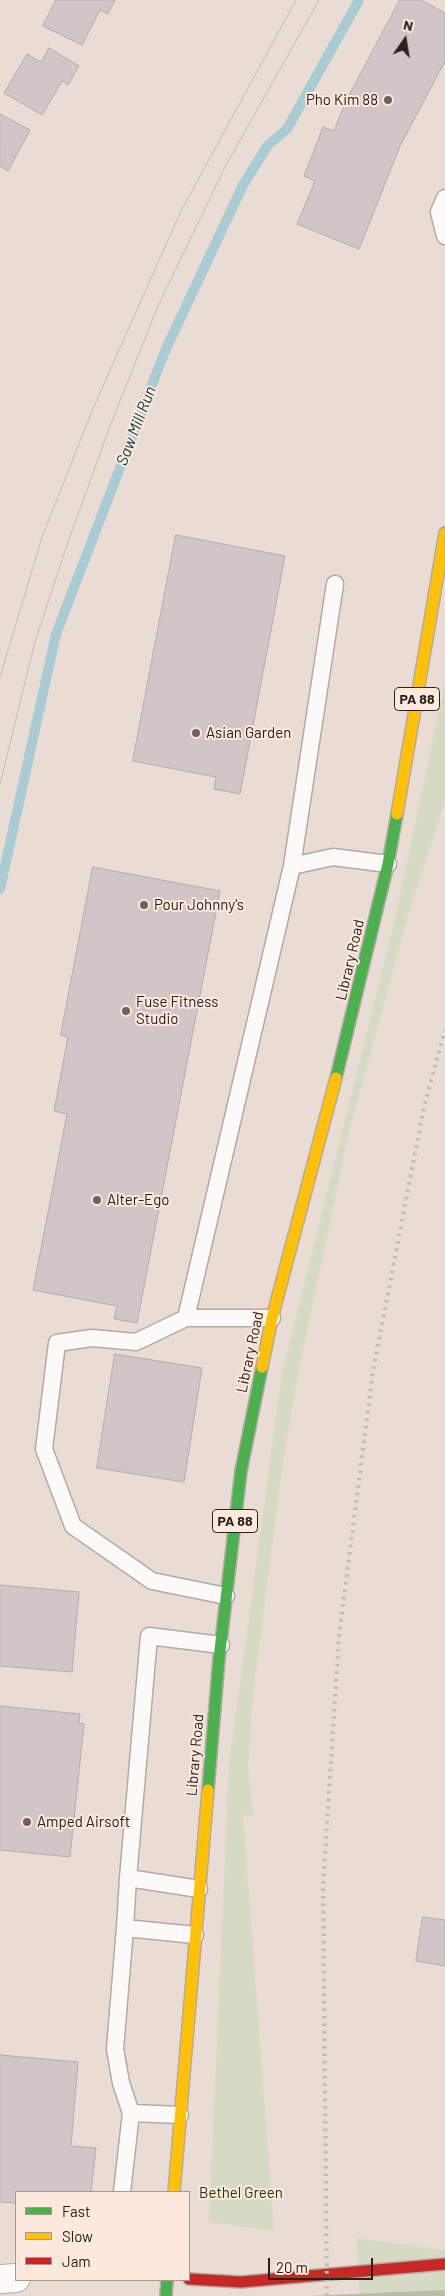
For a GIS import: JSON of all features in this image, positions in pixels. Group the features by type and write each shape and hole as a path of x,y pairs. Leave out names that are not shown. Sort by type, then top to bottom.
{"main road":[{"name":"Library Road","path":"174,2191 221,1645 241,1471 272,1318 351,1024 388,864 445,533"},
{"path":"190,2279 241,2282 445,2264"},
{"path":"166,2296 167,2281"}],"street":[{"path":"0,2278 15,2278"}],"lane":[{"path":"445,198 439,212 445,236"},
{"path":"186,1318 292,866 335,584"},
{"path":"292,866 333,857 388,864"},
{"path":"226,1596 152,1581 73,1526 44,1448 57,1343 92,1338 136,1342 186,1318 272,1318"},
{"path":"122,2191 130,2113 121,2083 115,2049 149,1636 221,1645"},
{"path":"128,1878 199,1889"},
{"path":"126,1928 195,1935"},
{"path":"130,2113 180,2116"}],"green space":[{"name":"Bethel Green","path":"445,682 445,802 410,908 349,1132 299,1369 282,1467 253,1695 248,1768 253,1816 243,1815 274,2231 209,2222 229,1765 282,1373 394,924"},
{"path":"357,2238 445,2250 445,2296 360,2296"},
{"path":"445,2290 445,2296 308,2296"}],"building":[{"path":"56,0 115,0 108,14 100,10 82,45 43,26"},
{"path":"400,0 421,0 445,13 445,61 400,146 359,249 297,224 315,181 304,176 323,127 334,131 346,101"},
{"path":"49,48 79,66 68,85 62,81 42,115 4,93 27,54 41,62"},
{"path":"0,114 30,130 8,171 0,166"},
{"path":"176,535 285,556 240,794 214,789 216,777 133,761"},
{"path":"93,867 220,891 137,1323 114,1319 117,1306 33,1290 67,1114 54,1111 68,1037 61,1035"},
{"path":"115,1354 202,1368 184,1482 97,1468"},
{"path":"0,1585 79,1592 72,1672 0,1666"},
{"path":"0,1706 80,1714 79,1723 84,1724 70,1857 0,1850"},
{"path":"423,1917 445,1920 445,1966 416,1961"},
{"path":"0,2055 78,2062 71,2146 96,2148 91,2191 15,2191 15,2203 0,2202"}],"waterway":[{"name":"Saw Mill Run","path":"0,889 56,634 165,351 243,185 268,145 287,129 359,0"}],"tram line":[{"path":"0,677 42,537 94,406 181,211 296,0"},
{"path":"0,784 34,645 68,542 110,426 158,306 226,165 319,0"}],"railway":[{"path":"327,2296 323,1887 339,1636 373,1371 424,1107 445,1030"}],"traffic: fast":[{"path":"336,1078 388,864 397,814"},
{"path":"208,1790 219,1659 241,1471 262,1367"},
{"path":"166,2296 167,2281"}],"traffic: slow":[{"path":"397,814 445,533"},
{"path":"262,1367 272,1318 336,1078"},
{"path":"174,2191 208,1790"}],"traffic: jam":[{"path":"190,2279 241,2282 445,2264"}],"place":[{"name":"Pho Kim 88","path":"388,100"},
{"name":"Asian Garden","path":"196,733"},
{"name":"Pour Johnny's","path":"144,905"},
{"name":"Fuse Fitness Studio","path":"126,1011"},
{"name":"Alter-Ego","path":"97,1200"},
{"name":"Amped Airsoft","path":"27,1822"}]}
